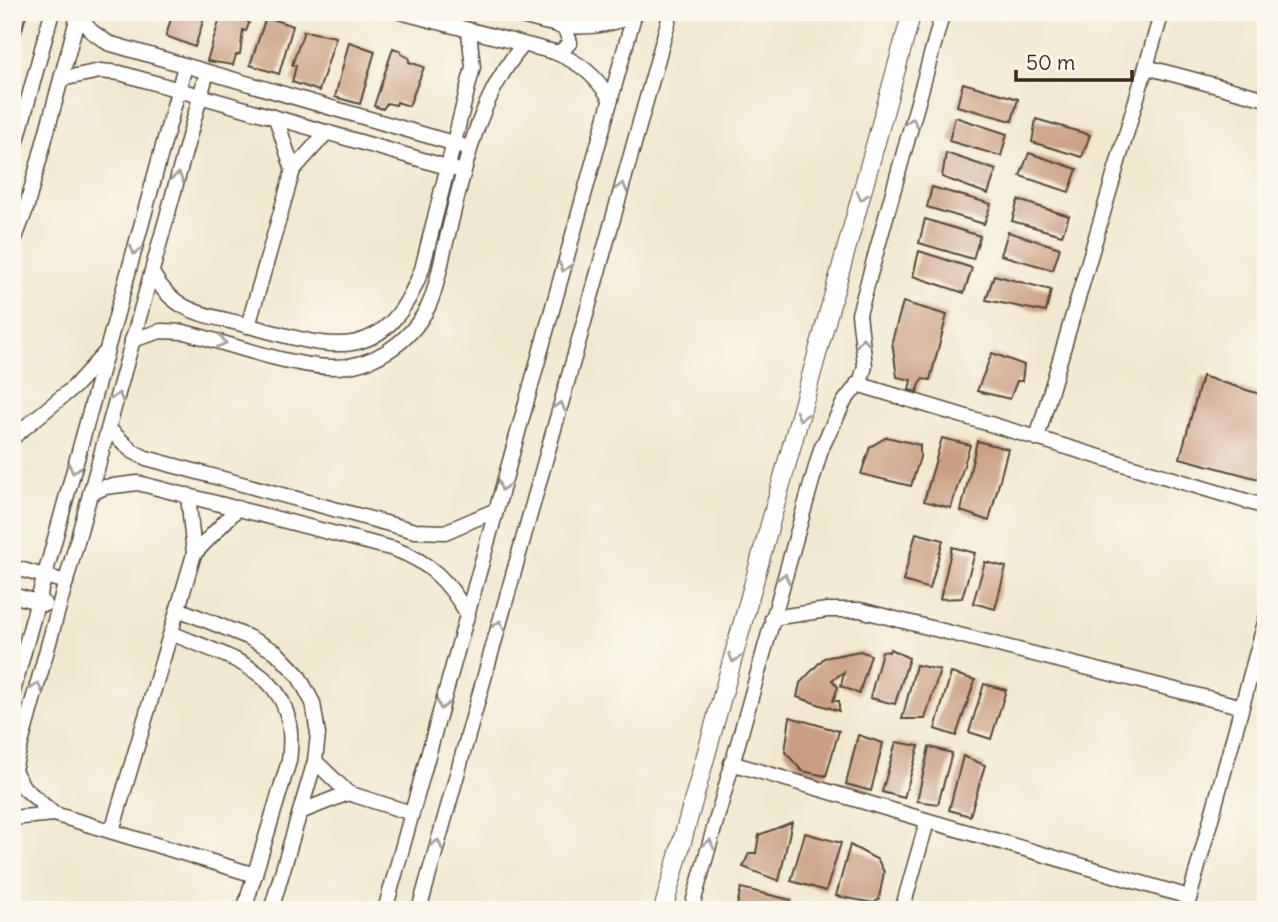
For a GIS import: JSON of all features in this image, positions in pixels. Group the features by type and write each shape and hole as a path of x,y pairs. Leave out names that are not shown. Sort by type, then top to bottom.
{"street":[{"path":"13,154 52,12"},
{"path":"400,12 554,52 578,62 597,78 611,100"},
{"path":"507,12 559,26 585,29 611,24 635,13"},
{"path":"419,910 671,12"},
{"path":"663,910 912,12"},
{"path":"691,910 821,449 865,366 859,314 943,12"},
{"path":"1037,438 1162,12"},
{"path":"385,910 635,13"},
{"path":"78,14 91,31 108,43 471,148"},
{"path":"12,246 26,209 78,14"},
{"path":"554,52 561,52 570,42 569,35 559,26"},
{"path":"152,273 168,297 191,311 308,344 330,346 355,343 378,333 398,317 412,296 422,269 473,67 469,32"},
{"path":"132,340 161,331 184,332 329,367 357,365 380,357 401,341 428,308 464,172 488,96 523,45"},
{"path":"12,695 186,66"},
{"path":"1146,66 1266,100"},
{"path":"61,79 100,71 179,90 464,172"},
{"path":"54,814 24,788 13,774 208,72"},
{"path":"276,118 293,170"},
{"path":"248,326 293,170 327,132"},
{"path":"184,332 178,324 178,318 191,311"},
{"path":"12,438 74,387 107,350"},
{"path":"857,384 1266,507"},
{"path":"110,430 132,451 161,462 430,533 459,529 496,510"},
{"path":"155,486 161,462"},
{"path":"90,494 122,483 155,486 411,555 441,576 468,615"},
{"path":"112,831 194,554 188,495"},
{"path":"194,554 238,508"},
{"path":"12,567 66,582"},
{"path":"12,595 59,608"},
{"path":"178,609 248,637 276,653 298,675 313,703 318,734 315,761 271,910"},
{"path":"772,618 827,610 860,610 1239,706"},
{"path":"731,764 1187,903 1239,706 1265,628"},
{"path":"171,633 259,672 277,689 288,712 292,736 289,761 244,910"},
{"path":"315,761 348,793 411,813"},
{"path":"300,813 348,793"},
{"path":"12,818 54,814 255,875"},
{"path":"902,910 927,822"}],"building":[{"path":"12,12 27,12 18,43 12,41"},
{"path":"173,12 205,15 195,47 166,36"},
{"path":"222,12 248,12 246,20 249,23 246,31 243,30 240,54 236,55 233,65 207,61"},
{"path":"266,17 293,26 279,74 250,65"},
{"path":"304,31 336,37 319,91 292,82 296,66 292,65"},
{"path":"349,42 375,51 360,104 335,97"},
{"path":"393,48 409,58 409,62 424,67 409,106 397,102 396,105 387,103 383,109 374,106"},
{"path":"963,83 1018,99 1012,121 957,106"},
{"path":"955,117 1007,134 1001,156 949,141"},
{"path":"1036,119 1090,135 1082,157 1032,142"},
{"path":"946,153 996,170 988,194 942,177"},
{"path":"1029,153 1077,169 1069,192 1020,176"},
{"path":"932,187 991,204 984,224 927,207"},
{"path":"1018,200 1069,216 1062,235 1012,221"},
{"path":"925,219 980,236 973,259 919,243"},
{"path":"1008,232 1060,248 1053,270 1001,255"},
{"path":"919,251 972,268 964,293 913,276"},
{"path":"994,275 1051,290 1046,312 986,300"},
{"path":"903,302 947,315 930,380 922,379 917,392 909,390 911,380 897,377 892,341"},
{"path":"992,353 1024,365 1022,381 1017,381 1010,399 977,391"},
{"path":"1202,376 1266,396 1266,481 1180,458"},
{"path":"887,437 920,445 920,457 911,486 861,474 870,447"},
{"path":"942,438 970,445 951,508 924,501"},
{"path":"977,441 1008,449 989,521 961,511"},
{"path":"916,533 943,540 930,589 903,581"},
{"path":"952,547 975,553 962,598 940,599"},
{"path":"985,562 1006,567 995,609 973,603"},
{"path":"890,649 909,658 895,704 870,698 882,651 889,652"},
{"path":"860,651 871,655 859,694 841,686 844,672 832,680 838,687 833,701 839,701 839,711 797,697 800,683 824,658"},
{"path":"916,665 940,670 925,719 902,719"},
{"path":"951,673 975,680 956,736 935,729"},
{"path":"984,684 1006,690 991,739 969,732"},
{"path":"790,717 839,731 826,776 802,771 785,752"},
{"path":"858,735 883,743 871,791 846,784"},
{"path":"896,742 919,746 904,798 882,792"},
{"path":"929,747 952,753 938,804 917,801"},
{"path":"963,756 985,765 970,816 949,810"},
{"path":"792,822 779,881 743,867 749,853 756,853 759,835"},
{"path":"805,833 841,843 826,891 791,881"},
{"path":"850,845 878,860 884,872 879,899 874,903 836,896"},
{"path":"741,888 791,900 789,910 736,910"}]}
